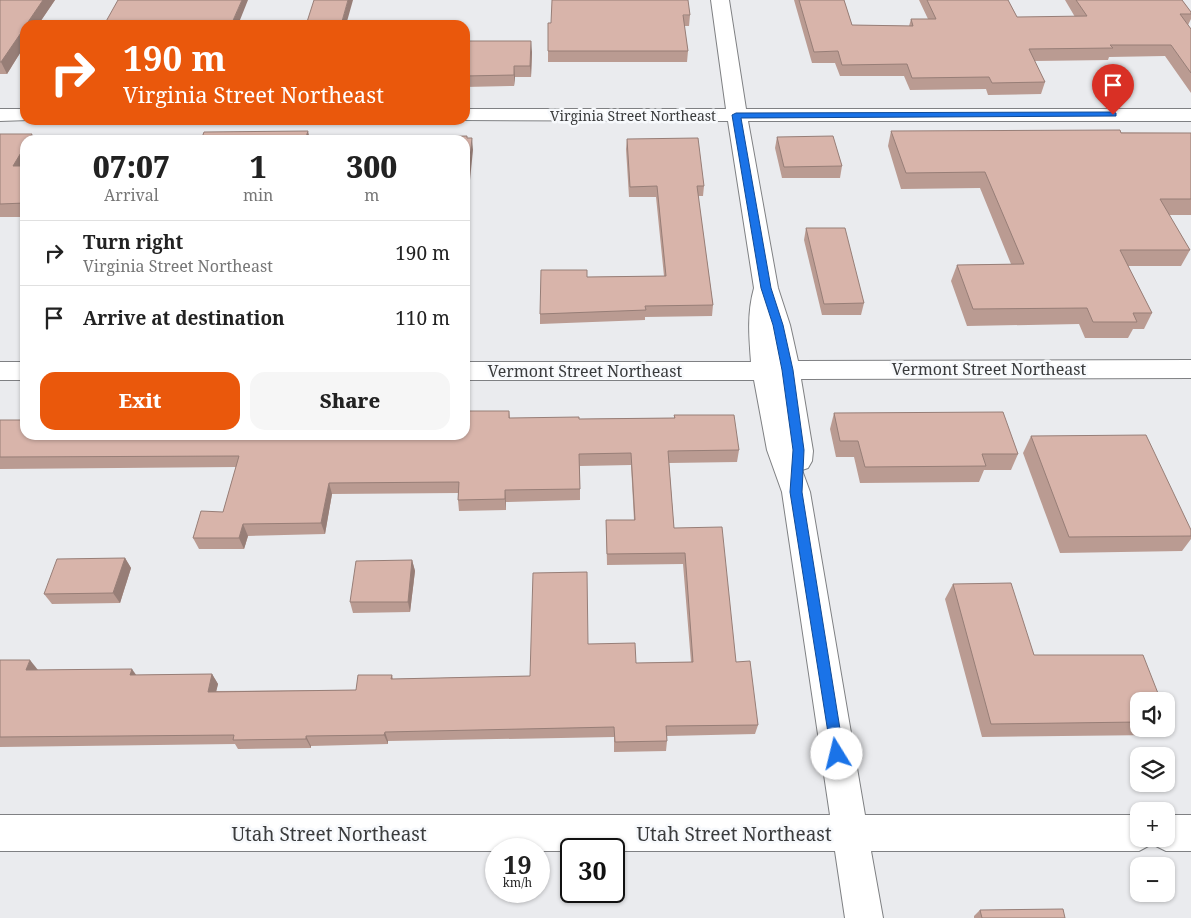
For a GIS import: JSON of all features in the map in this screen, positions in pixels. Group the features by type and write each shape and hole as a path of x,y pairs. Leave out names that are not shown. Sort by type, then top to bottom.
{"street":[{"path":"720,0 736,115 766,288 761,306 760,326 776,371 780,450 796,492 864,918"},
{"name":"Virginia Street Northeast","path":"470,115 1191,114"},
{"path":"0,115 20,115"},
{"name":"Vermont Street Northeast","path":"470,371 1191,369"},
{"path":"0,371 20,371"},
{"name":"Utah Street Northeast","path":"0,833 1130,833"},
{"path":"1175,833 1191,833"}],"building":[{"path":"0,0 43,0 29,20 20,20 20,34 0,62"},
{"path":"118,0 242,0 233,20 107,20"},
{"path":"314,0 348,0 342,20 308,20"},
{"path":"552,0 688,0 690,15 683,15 688,51 548,51 548,23 551,23"},
{"path":"799,0 844,0 852,25 913,26 911,19 936,19 927,0 1008,0 1017,17 1087,16 1076,0 1182,0 1191,12 1191,14 1180,14 1191,29 1191,73 1171,45 1110,45 1113,48 1029,49 1045,82 992,83 989,77 912,78 907,64 842,65 838,51 814,52"},
{"path":"470,41 531,41 530,66 514,66 514,75 470,76"},
{"path":"1120,130 1121,133 1191,133 1191,199 1160,199 1190,250 1120,250 1152,313 1133,313 1137,322 1093,322 1087,308 973,309 957,265 1024,264 985,172 906,173 891,131"},
{"path":"308,131 307,135 203,135 204,132"},
{"path":"0,134 32,134 20,135 20,154 13,166 20,166 20,203 0,204"},
{"path":"833,136 842,166 784,167 777,137"},
{"path":"470,138 472,138 470,158"},
{"path":"698,138 704,186 697,186 713,305 645,306 646,310 540,314 541,270 587,270 587,277 666,276 657,186 630,187 627,139"},
{"path":"806,228 845,228 864,303 824,304"},
{"path":"470,411 509,411 509,418 675,418 674,415 734,415 739,450 668,451 674,528 722,527 736,662 750,661 758,725 666,726 667,741 615,742 614,727 385,732 384,735 306,736 306,739 233,740 234,735 0,737 0,660 30,660 26,670 132,669 130,675 212,674 208,692 356,690 358,675 392,675 391,679 530,676 533,573 587,572 588,644 635,643 636,663 693,662 685,553 607,554 606,520 635,520 631,453 579,454 580,489 505,490 505,499 458,500 459,482 329,483 321,523 243,524 239,538 193,538 201,511 223,512 239,456 0,457 0,420 20,420 20,440 470,440"},
{"path":"1003,412 1018,454 982,454 986,466 865,467 858,441 840,441 834,413"},
{"path":"1146,435 1191,530 1191,536 1069,537 1031,436"},
{"path":"125,558 113,593 44,594 57,559"},
{"path":"412,560 408,602 350,602 356,561"},
{"path":"1011,583 1034,655 1143,655 1157,692 1130,692 1130,722 991,724 953,584"},
{"path":"1063,909 1065,918 982,918 980,910"}],"route":[{"path":"837,754 796,492 799,450 788,370 778,325 766,288 736,115 1113,115"}]}
